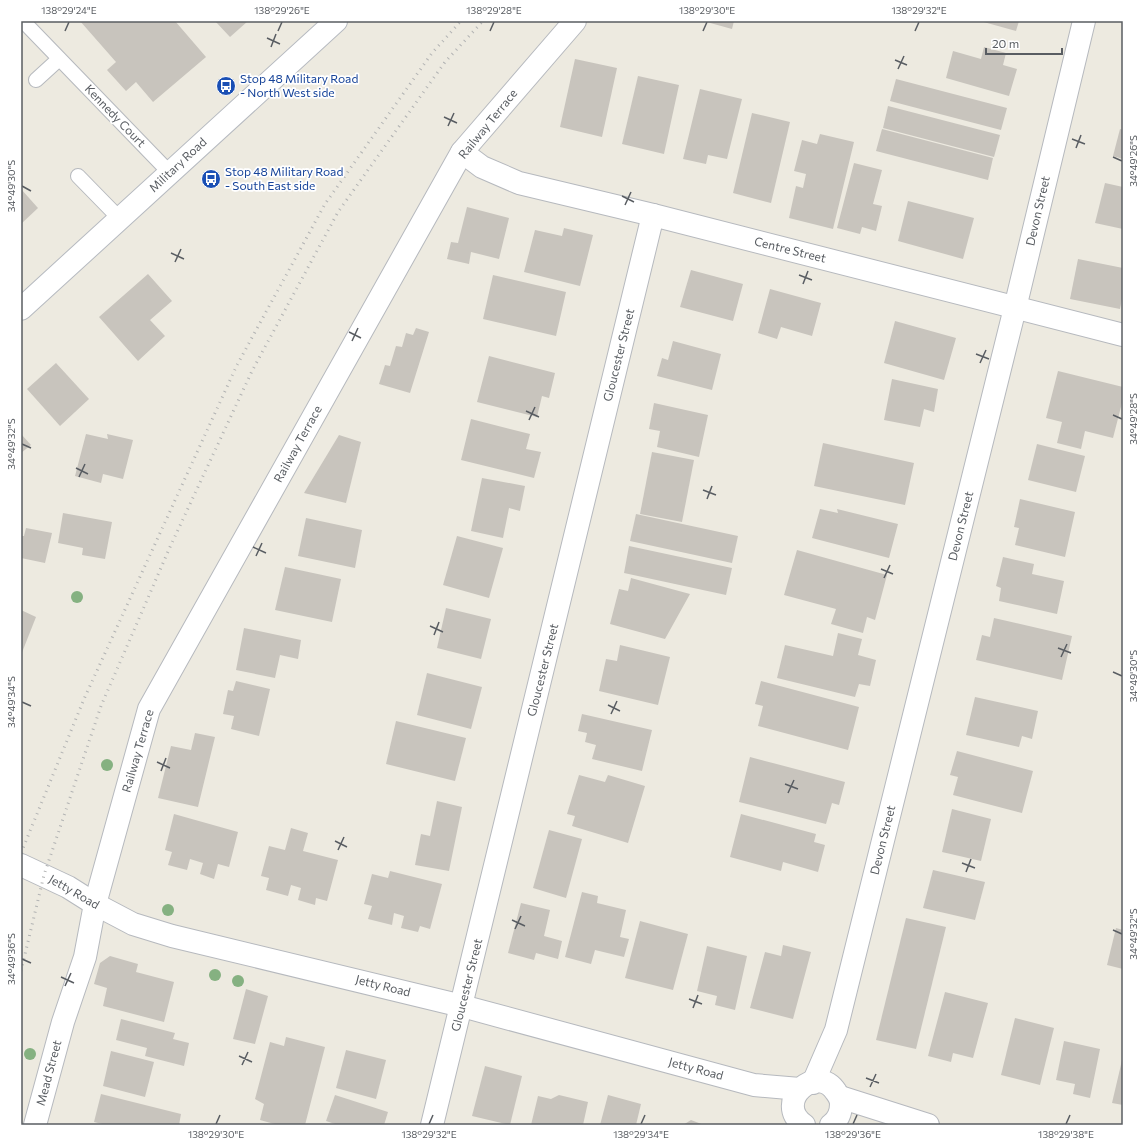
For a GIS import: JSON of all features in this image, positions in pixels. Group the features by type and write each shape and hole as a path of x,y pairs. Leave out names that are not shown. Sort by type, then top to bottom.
{"street":[{"name":"Military Road","path":"21,309 336,21"},
{"name":"Railway Terrace","path":"95,904 149,709 462,152 575,21"},
{"name":"Devon Street","path":"822,1089 1015,308 1084,21"},
{"name":"Centre Street","path":"462,152 482,167 519,183 653,215 1123,335"},
{"name":"Gloucester Street","path":"432,1125 653,215"},
{"name":"Jetty Road","path":"21,864 68,886 95,904 133,924 172,936 462,1006 754,1085 822,1089 899,1117 928,1125"},
{"name":"Mead Street","path":"35,1125 63,1022 72,953 95,904"},
{"name":"Jetty Road","path":"754,1085 801,1122"},
{"path":"801,1122 793,1104 795,1096 822,1089 840,1110 833,1122"},
{"name":"Jetty Road","path":"833,1122 899,1117"}],"lane":[{"name":"Kennedy Court","path":"23,21 170,173"},
{"path":"36,80 59,59"},
{"path":"78,176 120,219"}],"building":[{"path":"80,21 175,21 206,57 153,102 136,82 126,91 107,70 116,62"},
{"path":"215,21 248,21 230,37"},
{"path":"703,21 734,21 732,29"},
{"path":"980,21 1019,21 1016,31"},
{"path":"984,47 1006,53 1003,65 1017,69 1009,96 946,78 953,51 981,59"},
{"path":"575,59 617,68 602,137 560,127"},
{"path":"638,76 679,85 664,154 622,144"},
{"path":"896,79 1007,108 1001,130 890,101"},
{"path":"700,89 742,99 727,159 708,155 706,164 683,159"},
{"path":"888,106 1000,135 994,157 883,128"},
{"path":"752,113 790,122 771,203 733,193"},
{"path":"882,129 993,158 988,180 876,151"},
{"path":"1120,129 1123,130 1123,159 1113,156"},
{"path":"820,134 854,142 833,229 789,218 796,186 803,188 806,174 794,171 802,140 817,144"},
{"path":"854,163 882,170 873,204 882,206 876,231 862,227 860,234 837,228"},
{"path":"1105,183 1123,187 1123,229 1095,223"},
{"path":"21,189 38,208 21,224"},
{"path":"908,201 974,218 963,259 898,241"},
{"path":"467,207 509,218 499,259 471,252 469,264 447,259 451,242 458,243"},
{"path":"564,228 593,235 580,286 524,272 535,230 562,236"},
{"path":"1078,259 1123,268 1123,294 1120,309 1070,299"},
{"path":"691,270 743,284 733,321 680,307"},
{"path":"148,274 172,301 150,320 165,336 138,361 99,317"},
{"path":"493,275 566,292 556,336 483,319"},
{"path":"770,289 821,303 812,336 781,327 777,339 758,333"},
{"path":"895,321 956,338 944,380 884,363"},
{"path":"416,328 429,332 410,393 379,384 385,365 390,366 396,346 402,347 406,333 413,335"},
{"path":"673,341 721,354 712,390 657,376 662,358 668,360"},
{"path":"489,356 555,373 549,398 542,396 537,417 477,402"},
{"path":"56,363 89,399 60,426 27,389"},
{"path":"1058,371 1123,387 1123,399 1113,438 1085,431 1081,449 1057,443 1062,422 1046,418"},
{"path":"892,379 938,389 934,412 924,409 920,427 884,420"},
{"path":"654,403 708,415 699,457 657,447 660,431 649,429"},
{"path":"471,419 530,434 526,449 541,452 534,478 461,460"},
{"path":"21,434 31,445 21,453"},
{"path":"86,434 108,439 107,434 133,440 123,479 103,474 101,483 75,476"},
{"path":"339,435 361,442 346,503 304,493"},
{"path":"823,443 914,463 905,505 814,486"},
{"path":"1037,444 1085,456 1076,492 1028,480"},
{"path":"652,452 694,460 682,522 640,514"},
{"path":"482,478 525,486 520,511 509,508 503,538 471,531"},
{"path":"1020,499 1075,512 1065,557 1015,545 1019,528 1014,527"},
{"path":"820,509 838,513 837,509 898,524 889,558 812,538"},
{"path":"63,513 112,522 105,559 82,555 83,548 58,543"},
{"path":"636,514 738,536 732,563 630,541"},
{"path":"306,518 362,530 355,568 298,556"},
{"path":"26,528 52,533 45,563 21,558 21,536 24,536"},
{"path":"457,536 503,548 489,598 443,585"},
{"path":"629,546 732,568 726,595 624,573"},
{"path":"797,550 887,575 875,620 867,617 863,633 831,624 836,609 784,595"},
{"path":"1003,557 1034,564 1032,574 1064,581 1057,614 999,601 1001,588 996,586"},
{"path":"285,567 341,579 332,622 275,610"},
{"path":"631,578 690,594 665,639 610,624 619,589 628,591"},
{"path":"446,608 491,619 481,659 437,648"},
{"path":"21,610 36,617 21,655"},
{"path":"994,618 1072,636 1062,680 976,660 982,635 990,637"},
{"path":"244,628 301,640 298,659 280,655 275,678 236,670"},
{"path":"838,633 862,639 858,655 876,660 870,686 859,684 855,697 777,678 785,645 833,656"},
{"path":"620,645 670,657 658,705 599,691 606,659 617,661"},
{"path":"427,673 482,687 471,729 417,715"},
{"path":"236,681 270,689 259,736 231,729 234,716 223,714 228,690 233,691"},
{"path":"761,681 859,707 848,750 758,726 763,706 755,704"},
{"path":"975,697 1038,711 1032,739 1022,736 1019,747 966,735"},
{"path":"582,714 652,730 642,771 592,759 596,745 585,742 587,733 578,731"},
{"path":"396,721 466,738 455,781 386,764"},
{"path":"195,733 215,737 198,807 158,798 171,746 191,750"},
{"path":"957,751 1033,771 1022,813 953,795 958,777 950,775"},
{"path":"750,757 845,782 839,805 832,803 826,824 739,802"},
{"path":"579,775 605,782 608,775 645,786 628,843 572,826 575,816 567,814"},
{"path":"437,801 462,807 449,871 415,865 421,834 430,836"},
{"path":"952,809 991,819 981,861 942,852"},
{"path":"174,814 238,832 229,867 218,864 214,879 200,874 203,863 190,859 187,870 168,865 172,852 165,850"},
{"path":"741,814 816,834 814,842 825,845 818,872 783,862 781,871 730,857"},
{"path":"291,828 308,833 303,851 338,860 327,901 316,898 315,905 298,900 301,888 291,885 288,896 266,890 269,878 261,876 269,846 285,850"},
{"path":"549,830 582,839 566,898 533,888"},
{"path":"933,870 985,882 975,920 923,908"},
{"path":"390,871 442,884 430,929 420,926 418,932 401,928 404,916 394,913 392,925 368,919 372,906 364,904 372,874 388,878"},
{"path":"582,892 598,896 597,903 626,910 620,937 629,939 624,957 595,950 591,964 565,957"},
{"path":"521,903 550,910 544,936 562,941 558,959 536,953 534,960 508,953"},
{"path":"906,918 946,927 916,1049 876,1040"},
{"path":"640,921 688,934 673,990 625,978"},
{"path":"1116,928 1123,930 1123,969 1107,965"},
{"path":"783,945 811,952 793,1019 750,1008 765,952 781,956"},
{"path":"707,946 747,956 735,1010 715,1005 717,996 697,991"},
{"path":"110,956 138,964 136,972 174,982 164,1022 103,1006 107,988 94,984 100,963"},
{"path":"246,989 268,996 255,1044 233,1039"},
{"path":"945,992 988,1003 973,1058 953,1053 951,1062 928,1056"},
{"path":"1015,1018 1054,1028 1040,1085 1001,1075"},
{"path":"121,1019 175,1033 173,1039 189,1043 184,1066 145,1056 147,1048 116,1040"},
{"path":"286,1037 325,1047 305,1125 278,1125 260,1120 264,1104 255,1099 270,1042 284,1046"},
{"path":"1064,1041 1100,1049 1090,1098 1073,1094 1075,1084 1056,1080"},
{"path":"346,1050 386,1060 376,1099 336,1088"},
{"path":"111,1051 154,1062 145,1097 103,1086"},
{"path":"1123,1056 1123,1105 1112,1103"},
{"path":"485,1066 522,1076 510,1125 472,1116"},
{"path":"101,1094 181,1114 179,1125 106,1125 94,1122"},
{"path":"335,1095 388,1112 384,1125 338,1125 326,1121"},
{"path":"559,1095 588,1102 583,1125 531,1125 538,1096 551,1099"},
{"path":"608,1095 641,1104 636,1125 600,1125"},
{"path":"691,1120 704,1125 683,1125"}],"railway":[{"path":"21,853 84,699 237,365 325,204 432,53 461,21"},
{"path":"21,971 44,875 101,706 170,547 252,371 338,212 445,62 483,21"}],"place":[{"name":"Stop 48 Military Road - North West side","path":"226,86"},
{"name":"Stop 48 Military Road - South East side","path":"211,179"}]}
